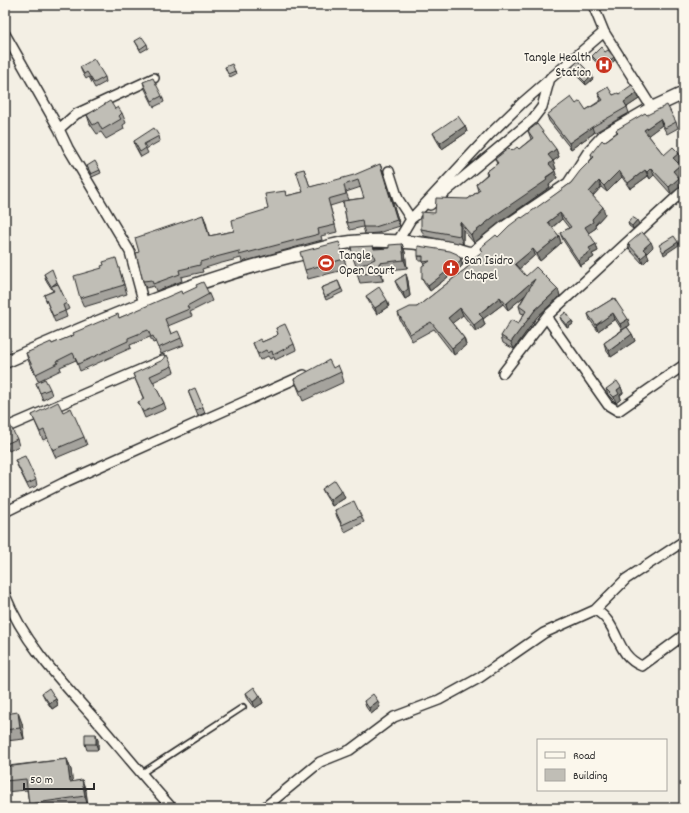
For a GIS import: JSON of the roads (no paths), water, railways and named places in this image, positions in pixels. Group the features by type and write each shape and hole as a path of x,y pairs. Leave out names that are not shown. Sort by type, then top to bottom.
{"street":[{"path":"593,5 604,32 652,108"},
{"path":"398,241 411,219 490,134 550,78 604,32"},
{"path":"5,34 59,129 68,148 130,252 144,304"},
{"path":"59,129 76,114 154,78"},
{"path":"411,219 444,195 532,120 542,106 550,78"},
{"path":"454,280 467,269 471,254 568,184 591,150 604,136 652,108 684,93"},
{"path":"389,171 398,198 411,219"},
{"path":"503,373 547,316 684,190"},
{"path":"5,362 144,304 229,274 276,260 350,242 398,241 426,244 471,254"},
{"path":"547,316 601,396 612,408 618,411 684,365"},
{"path":"5,428 163,360"},
{"path":"5,512 63,483 314,371"},
{"path":"264,808 320,762 350,750 394,717 438,700 479,678 544,633 595,610 626,579 684,541"},
{"path":"5,595 20,626 32,643 67,687 172,808"},
{"path":"595,610 606,617 623,652 632,662 642,666 684,635"}],"lane":[{"path":"142,773 243,707"}],"place":[{"name":"Tangle Health Station","path":"604,65"},
{"name":"Tangle Open Court","path":"326,263"},
{"name":"San Isidro Chapel","path":"451,268"}]}
